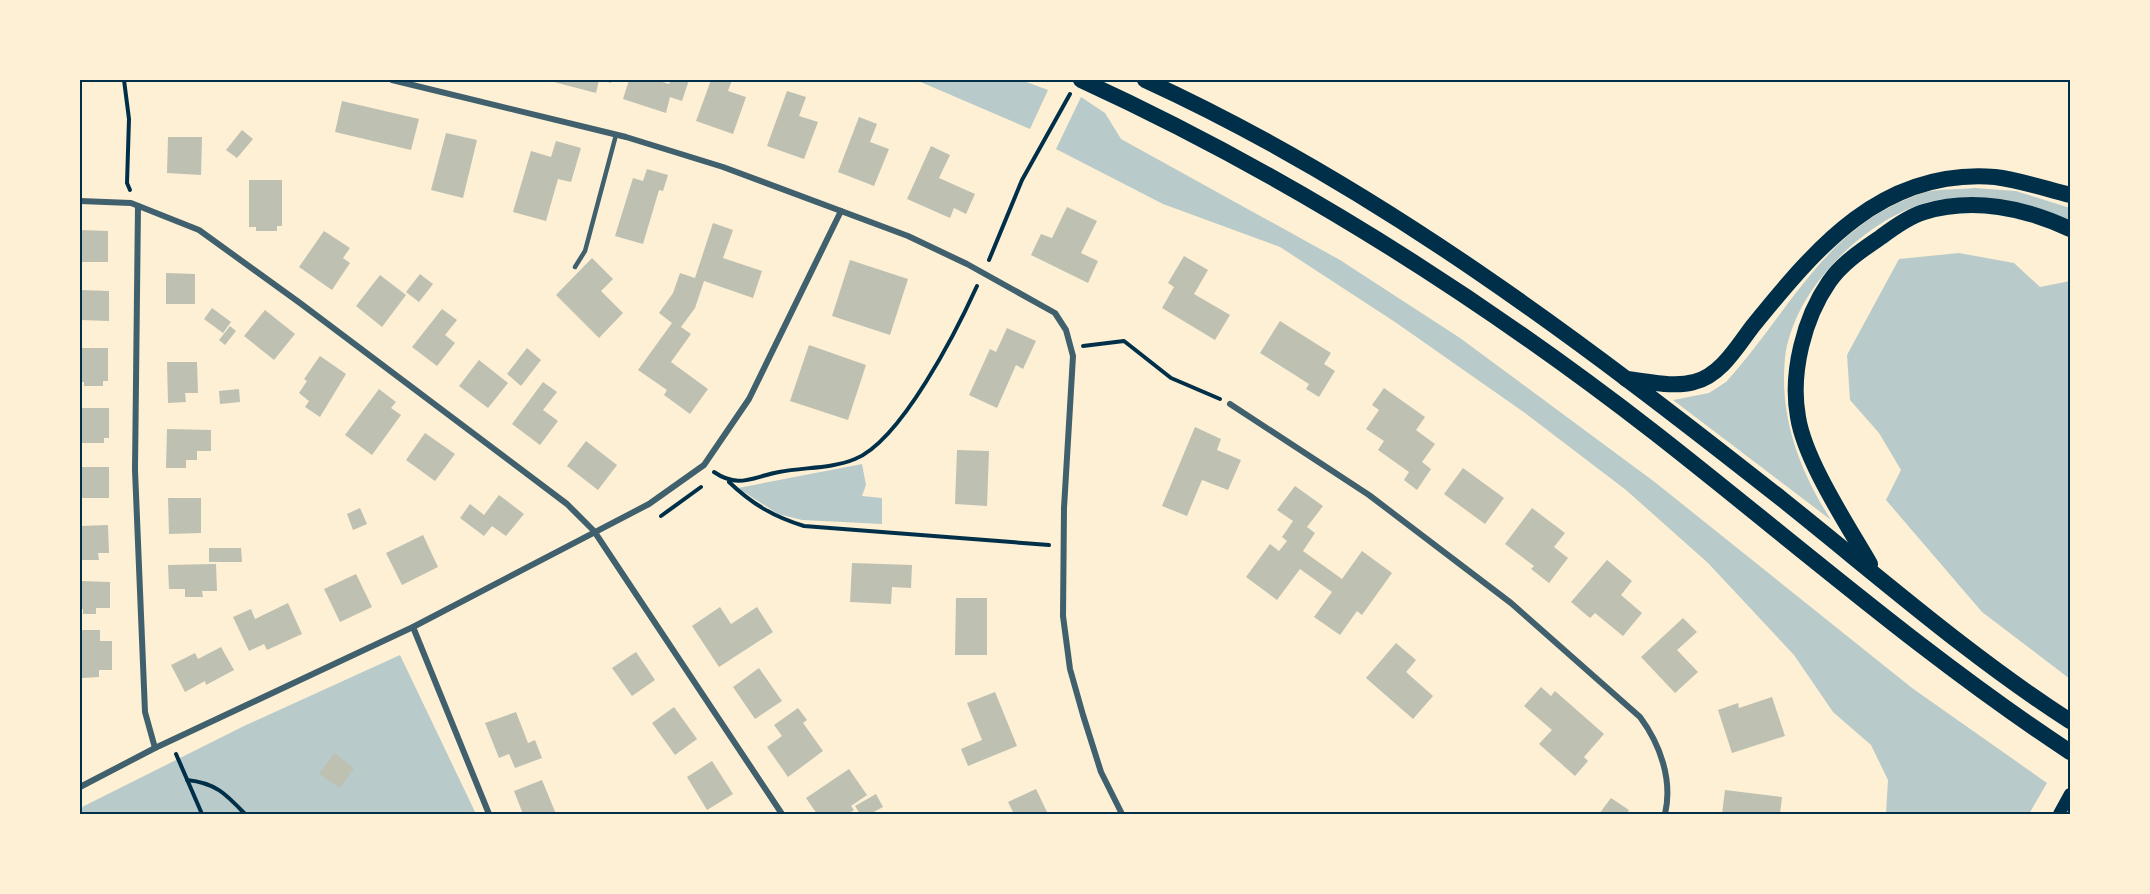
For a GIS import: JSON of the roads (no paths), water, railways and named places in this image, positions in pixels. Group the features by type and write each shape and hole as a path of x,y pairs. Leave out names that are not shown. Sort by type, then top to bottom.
{"highway":[{"path":"1081,80 1168,120 1300,192 1429,272 1522,334 1653,432 1968,682 2070,752"},
{"path":"1145,80 1309,165 1431,240 1543,318 1625,379 1960,641 2070,721"},
{"path":"1625,379 1674,384 1694,382 1707,377 1723,364 1794,274 1821,246 1846,223 1899,192 1947,179 1996,177 2070,195"},
{"path":"1875,573 1823,482 1798,418 1796,394 1804,337 1814,309 1830,281 1854,256 1889,231 1923,212 1961,207 2002,206 2052,220 2070,229"}],"main road":[{"path":"2060,812 2070,794"}],"street":[{"path":"392,80 616,135 723,167 908,236 983,272 1054,313 1066,330 1073,356 1063,545 1064,616 1070,669 1101,772 1122,814"},
{"path":"80,201 137,206 199,230 567,504 594,531 783,814"},
{"path":"137,206 135,470 145,712 155,748"},
{"path":"80,787 155,748 412,627 649,504 704,465 749,399 841,212"},
{"path":"1230,404 1369,495 1511,603 1640,717 1654,737 1662,757 1666,784 1665,814"},
{"path":"412,627 489,814"}],"lane":[{"path":"575,267 585,251 616,135"}]}
